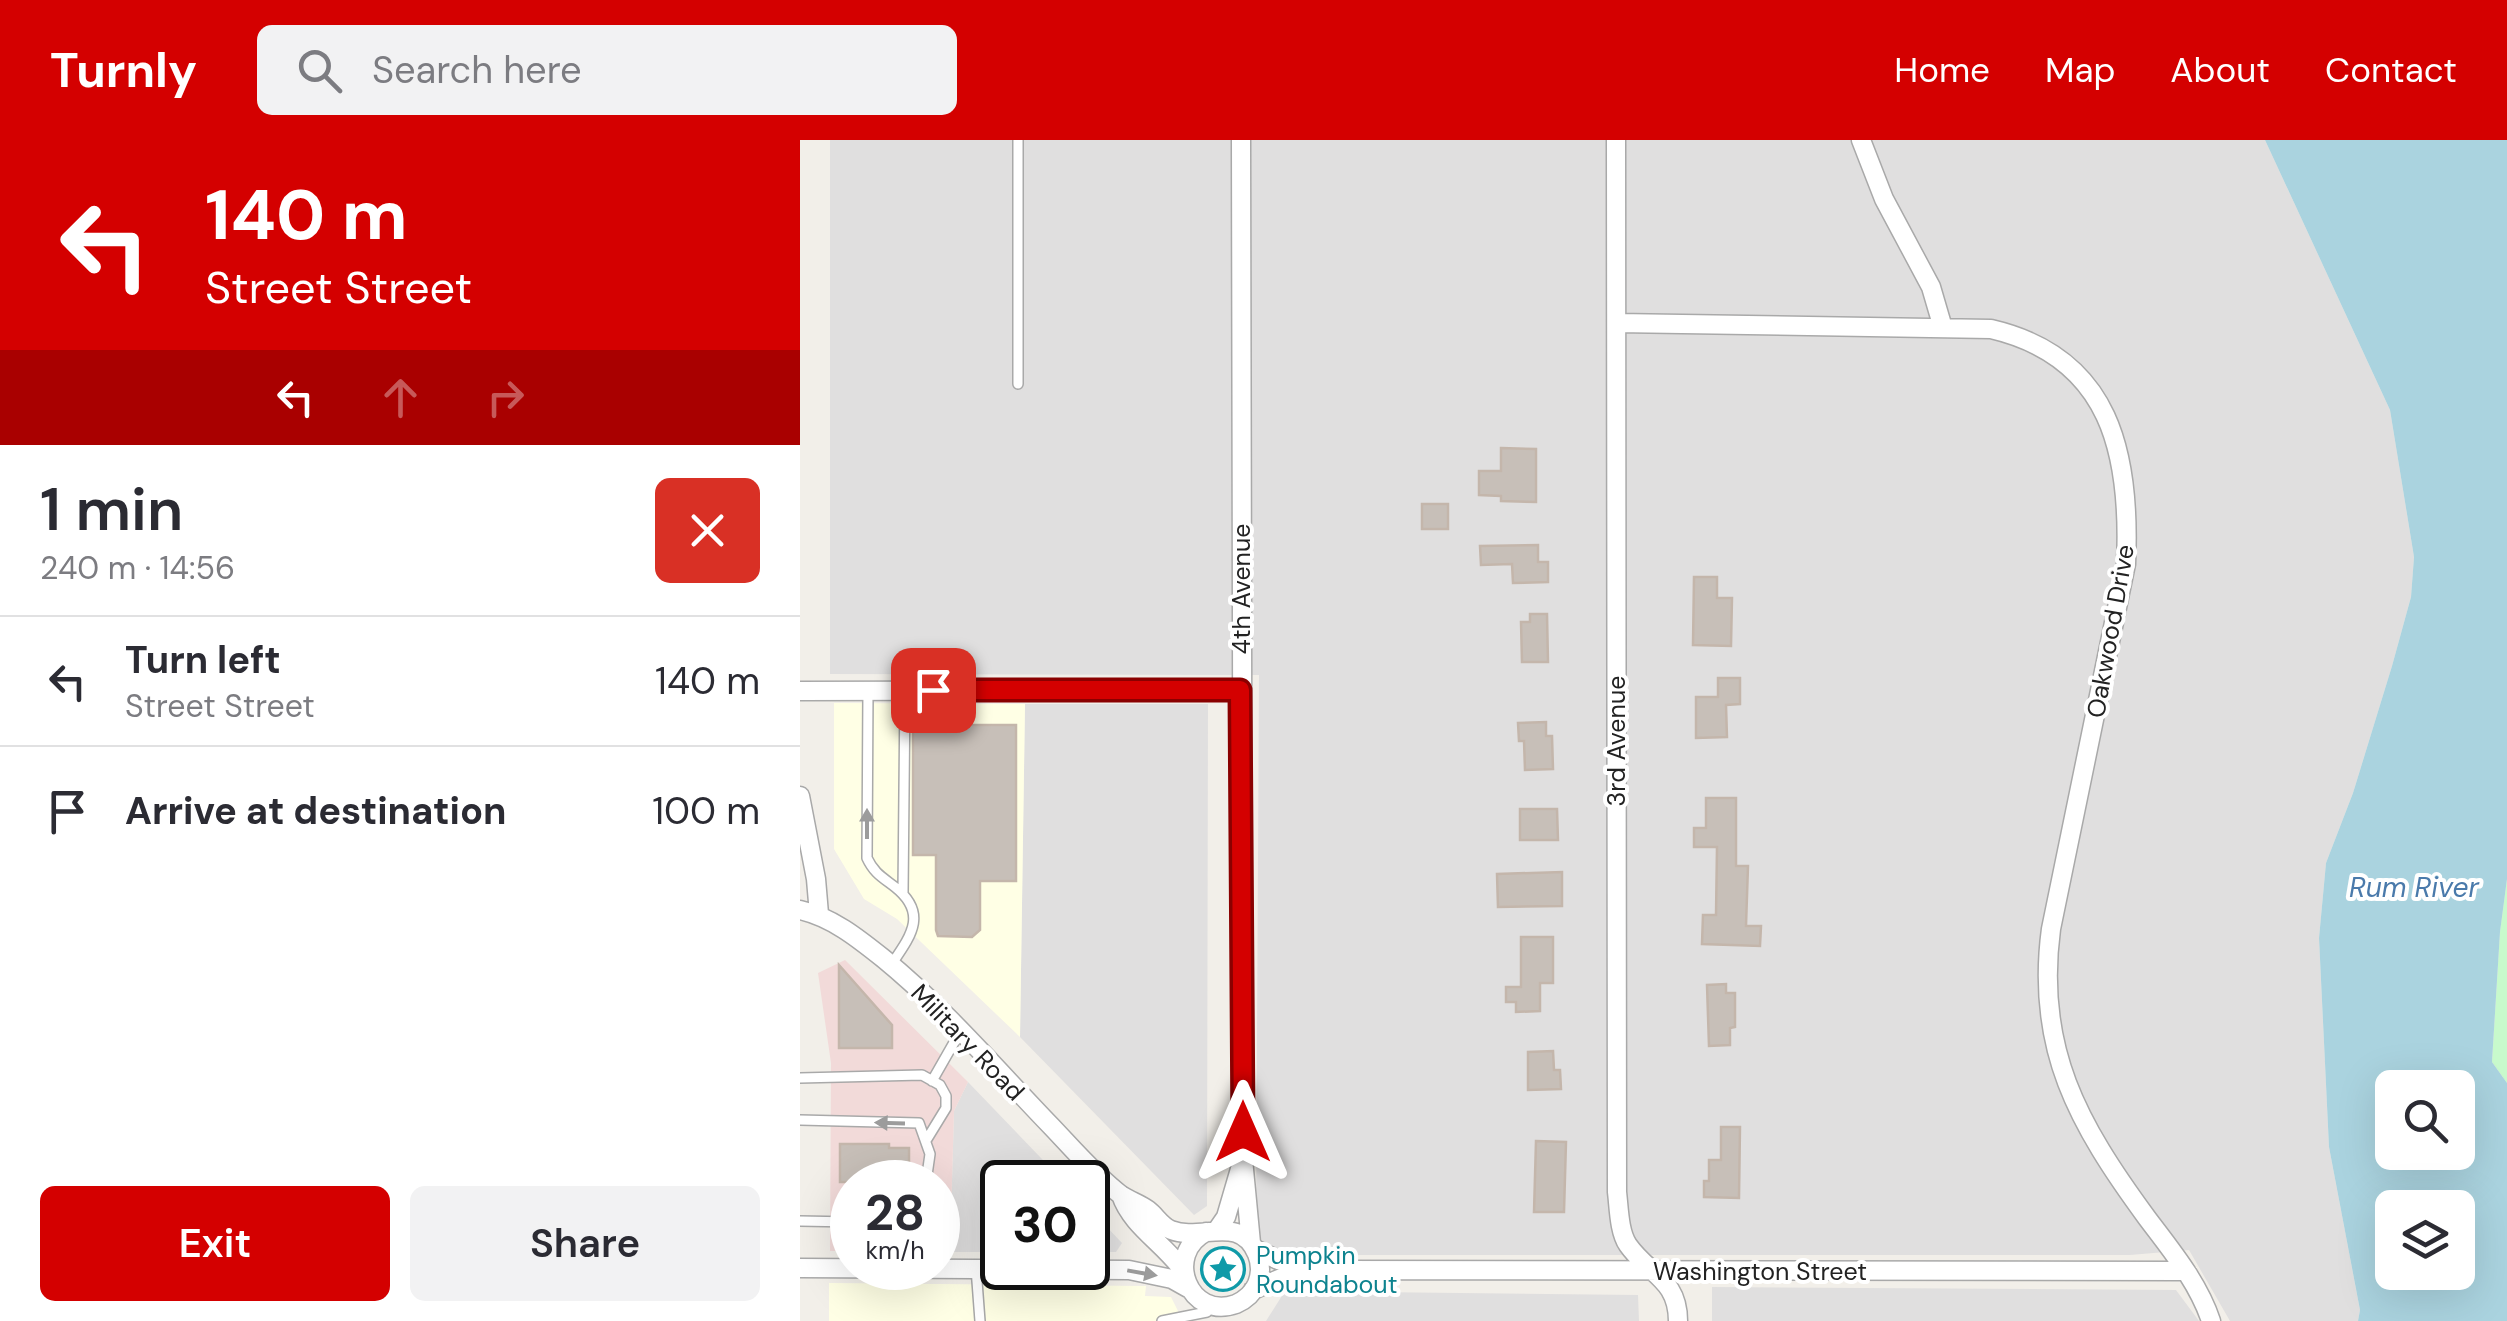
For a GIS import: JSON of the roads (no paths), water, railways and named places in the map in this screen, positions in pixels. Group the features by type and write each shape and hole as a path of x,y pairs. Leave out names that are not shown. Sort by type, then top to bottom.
{"street":[{"name":"4th Avenue","path":"1241,140 1243,1159 1253,1246"},
{"name":"3rd Avenue","path":"1616,140 1617,1192 1626,1244 1677,1299 1678,1321"},
{"path":"1861,140 1884,199 1931,287 1944,328"},
{"name":"Oakwood Drive","path":"1617,323 1991,329 2038,344 2058,356 2090,388 2106,416 2114,442 2126,522 2126,564 2052,929 2046,967 2049,1013 2058,1064 2073,1103 2131,1195 2186,1271 2212,1321"},
{"path":"800,690 1240,690"},
{"path":"800,796 816,879 810,912"},
{"name":"Military Road","path":"810,912 891,965 1121,1195 1150,1212 1167,1229 1186,1234 1212,1231"},
{"name":"4th Avenue","path":"1212,1231 1226,1217 1243,1159"},
{"name":"Military Road","path":"1121,1195 1127,1212 1166,1247 1182,1269"},
{"path":"1201,1305 1182,1269 1190,1245 1212,1231 1237,1232 1253,1246 1260,1274 1235,1321"},
{"name":"Washington Street","path":"1253,1246 1278,1260 1335,1270"},
{"path":"800,1268 1129,1270 1172,1279 1201,1305 1226,1307 1248,1295"},
{"name":"Washington Street","path":"1248,1295 1286,1276 1335,1270 2186,1271"}],"lane":[{"path":"1018,140 1018,384"},
{"path":"868,690 867,858 873,872 904,896 910,906 914,932 891,965"},
{"path":"904,896 906,690"},
{"path":"932,1081 960,1032"},
{"path":"800,1078 922,1075 940,1085 946,1096 946,1108 926,1139"},
{"path":"800,1120 919,1123 929,1160"},
{"path":"800,1221 830,1222"},
{"path":"976,1268 980,1321"},
{"path":"1162,1321 1201,1305"}],"water":[{"name":"Rum River","path":"2265,140 2507,140 2507,879 2492,1062 2507,1083 2507,1321 2358,1321 2360,1310 2329,1147 2319,938 2326,863 2353,793 2392,666 2411,597 2414,557 2390,410"}],"place":[{"name":"Pumpkin Roundabout","path":"1223,1269"}]}
